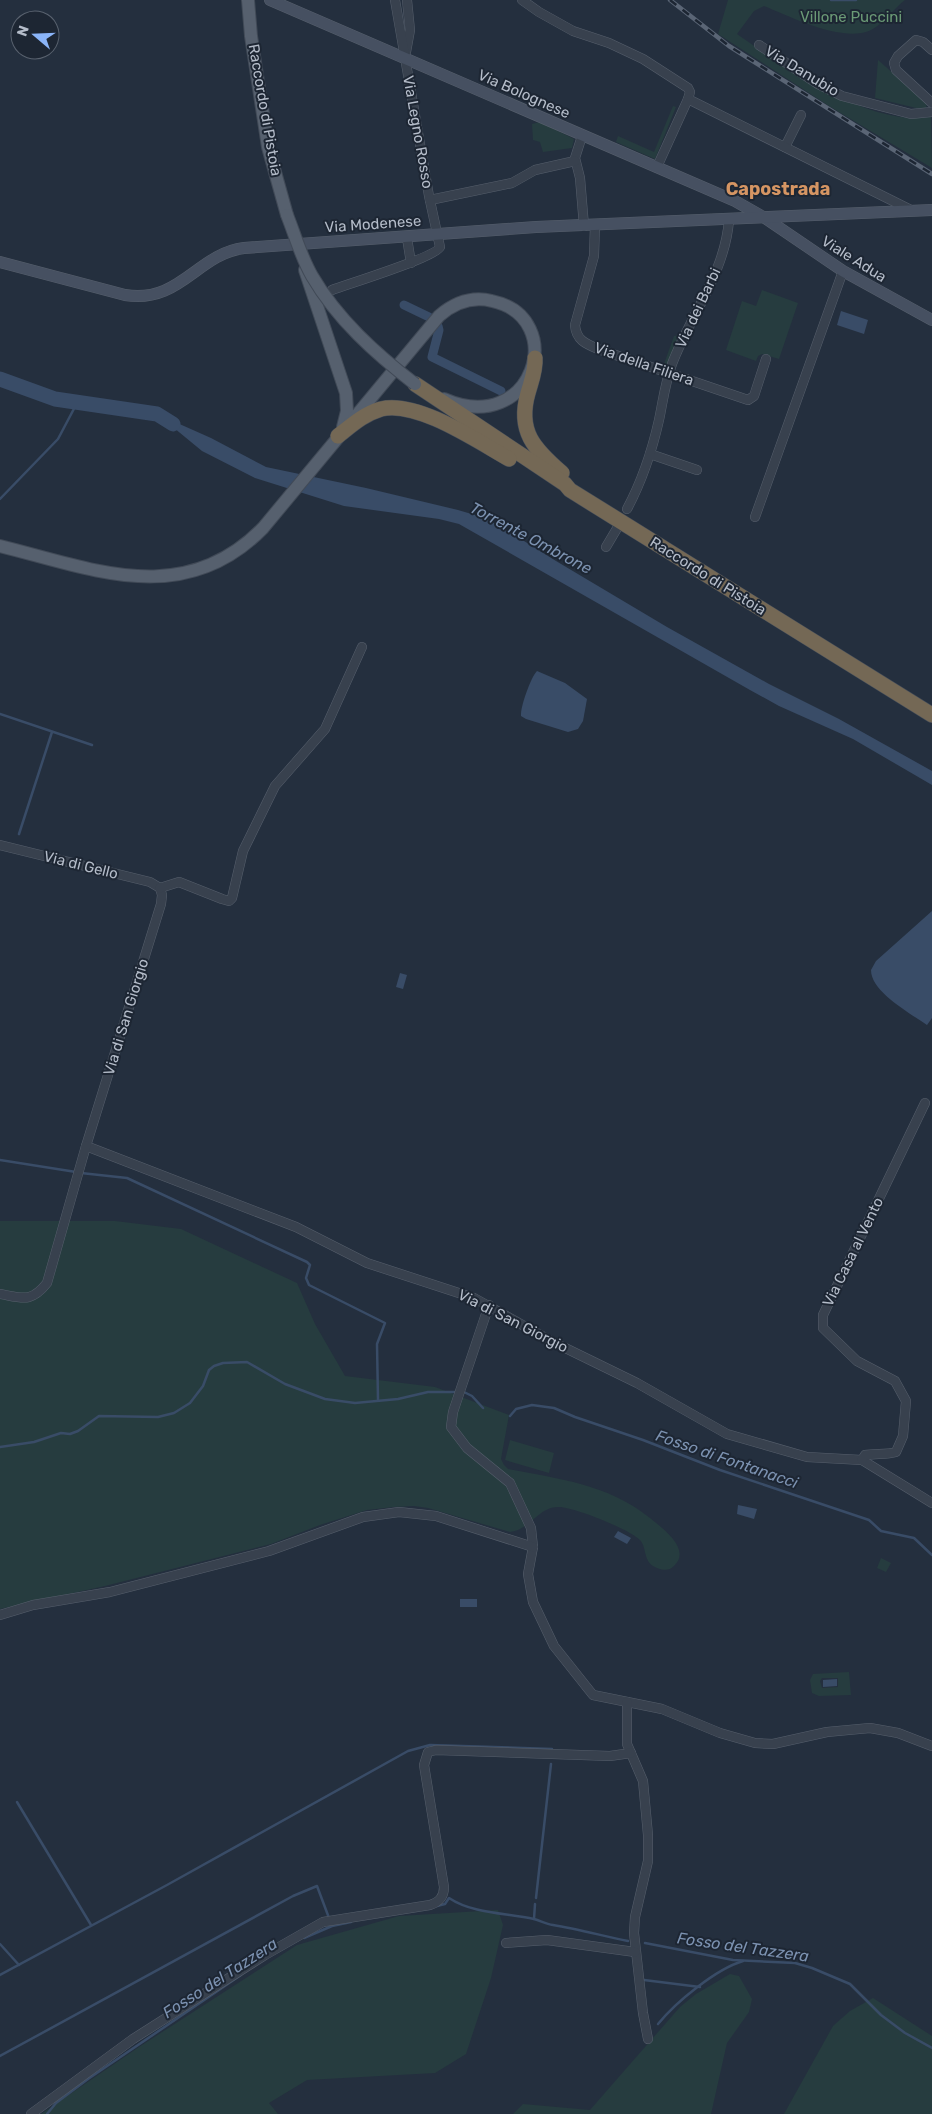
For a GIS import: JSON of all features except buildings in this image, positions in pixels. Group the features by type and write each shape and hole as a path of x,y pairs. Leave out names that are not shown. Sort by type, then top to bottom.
{"highway":[{"path":"535,358 535,367 525,406 526,428 537,450 570,484"},
{"name":"Raccordo di Pistoia","path":"414,384 932,714"},
{"path":"338,436 356,421 373,412 388,408 409,409 441,422 570,484"},
{"name":"Raccordo di Pistoia","path":"570,484 932,705"}],"main road":[{"name":"Raccordo di Pistoia","path":"248,0 268,147 301,253 312,277 337,310 379,354 414,384"},
{"path":"301,253 347,399 346,420 338,436"},
{"path":"0,546 107,572 150,578 192,571 220,560 254,537 272,517 439,316 455,305 470,300 486,299 512,309 521,317 529,329 534,342 535,358 523,387 514,396 493,405 474,408 463,406 414,384"}],"street":[{"name":"Via Legno Rosso","path":"395,0 430,200 439,234"},
{"path":"404,58 410,30 407,0"},
{"path":"522,0 543,15 573,31 609,43 649,62 688,88 690,92 688,99 657,167"},
{"name":"Via Bolognese","path":"277,1 582,136 735,201 765,218"},
{"path":"932,50 921,40 916,40 898,56 894,63 896,70 932,103"},
{"name":"Via Danubio","path":"759,45 818,84 842,96 911,114 932,112"},
{"path":"688,99 914,211"},
{"path":"785,146 801,115"},
{"path":"430,200 514,182 531,171 575,161 575,153 582,136"},
{"name":"Via della Filiera","path":"575,161 595,252 576,321 577,334 582,341 669,374 750,400 754,396 766,359"},
{"path":"729,220 734,211 735,201"},
{"name":"Via Modenese","path":"0,262 125,295 144,297 156,295 167,290 216,258 234,250 439,234 932,210"},
{"path":"789,235 793,217"},
{"name":"Viale Adua","path":"765,218 843,271 932,320"},
{"name":"Via dei Barbi","path":"627,510 642,479 650,454 669,374 682,340 708,290 720,260 727,240 729,220"},
{"path":"332,290 411,263 439,251 439,234"},
{"path":"407,238 411,263"},
{"path":"756,517 843,271"},
{"path":"650,454 697,470"},
{"path":"606,547 618,525"},
{"path":"160,888 179,882 222,899 228,900 232,898 243,851 275,786 326,729 362,648"},
{"name":"Via di Gello","path":"0,845 150,882 160,888"},
{"name":"Via di San Giorgio","path":"0,1294 28,1299 39,1293 47,1283 86,1146 161,904 162,895 160,888"},
{"name":"Via Casa al Vento","path":"862,1460 865,1455 896,1452 903,1436 906,1401 895,1381 857,1361 823,1328 822,1315 924,1103"},
{"name":"Via di San Giorgio","path":"86,1146 296,1227 356,1259 466,1295 553,1342 637,1383 727,1434 807,1457 862,1460 932,1503"},
{"path":"489,1306 453,1412 451,1428 467,1448 510,1483 531,1528 533,1547 528,1574 529,1588 540,1619 554,1646 593,1694 662,1709 720,1733 755,1743 773,1744 827,1732 870,1728 898,1733 932,1746"},
{"path":"0,1615 33,1605 110,1592 270,1551 363,1516 399,1512 436,1516 533,1547"},
{"path":"627,1702 626,1736 643,1782 649,1842 648,1862 634,1925 635,1952 648,2039"},
{"path":"31,2114 133,2039 265,1955 329,1920 430,1905 441,1899 444,1892 444,1883 424,1765 426,1754 430,1751 610,1756 631,1753"},
{"path":"506,1944 547,1940 635,1952"}],"green space":[{"name":"Villone Puccini","path":"728,0 905,0 877,27 866,32 854,34 828,30 764,6 754,11 737,34 804,78 855,104 881,113 906,117 931,117 932,168 829,106 718,34"},
{"path":"878,60 927,103 926,108 916,108 875,98"},
{"path":"673,106 676,107 655,159 616,142 618,136 654,152"},
{"path":"540,122 574,139 572,148 543,152 540,142 533,140 532,124"},
{"path":"762,290 798,303 779,359 762,354 758,356 756,361 726,350 742,301 756,306"},
{"path":"680,335 668,365 664,364 674,336"},
{"path":"0,1221 115,1221 181,1229 297,1283 315,1324 345,1376 435,1387 509,1415 501,1459 508,1469 564,1480 617,1497 650,1518 668,1533 680,1553 679,1559 669,1569 664,1570 653,1566 648,1560 642,1543 635,1536 602,1520 566,1508 559,1507 546,1510 523,1527 510,1532 428,1508 414,1506 394,1507 367,1510 320,1525 271,1544 105,1586 0,1609"},
{"path":"510,1440 554,1453 549,1473 505,1460"},
{"path":"881,1558 891,1563 886,1572 877,1568"},
{"path":"849,1672 851,1695 819,1696 812,1693 810,1680 813,1674","holes":["822,1678 838,1678 838,1687 822,1688 820,1681"]},
{"path":"498,1910 503,1925 491,1978 466,2054 435,2073 307,2080 269,2103 278,2114 41,2114 139,2047 297,1945 399,1916"},
{"path":"730,1974 739,1976 752,1999 749,2012 727,2043 711,2114 513,2114 523,2104 590,2110 680,2007 696,1994"},
{"path":"873,1998 932,2036 932,2114 784,2114 833,2026 850,2011"}],"water":[{"path":"841,311 868,320 864,334 837,325"},
{"path":"157,414 211,438 266,467 366,488 485,518 667,627 932,771 932,785 853,739 779,706 750,690 459,524 439,519 344,506 255,478 202,451"},
{"path":"537,671 565,683 587,699 583,721 578,729 568,732 521,716 526,692"},
{"path":"932,911 932,1018 927,1025 884,994 877,986 871,970 876,961"},
{"path":"400,973 407,975 403,989 396,987"},
{"path":"738,1505 757,1509 754,1519 737,1514"},
{"path":"618,1531 631,1538 627,1544 614,1537"},
{"path":"460,1599 477,1599 477,1607 460,1607"},
{"path":"837,1679 837,1686 823,1687 823,1680"}],"waterway":[{"path":"831,0 856,0"},
{"path":"404,305 429,317"},
{"path":"438,326 439,330 432,357 501,391"},
{"name":"Torrente Ombrone","path":"0,379 55,399 157,414 173,424"},
{"path":"0,499 58,439 77,403"},
{"path":"0,714 92,745"},
{"path":"19,834 52,732"},
{"path":"0,1160 76,1172"},
{"path":"81,1173 127,1178 307,1262 310,1265 306,1278 309,1285 385,1323 377,1344 378,1400"},
{"name":"Fosso di Fontanacci","path":"0,1447 34,1442 61,1433 70,1434 78,1431 99,1416 158,1417 174,1413 190,1403 203,1386 209,1370 223,1363 247,1362 285,1384 325,1399 355,1403 398,1399 428,1392 464,1392 472,1396 483,1408"},
{"name":"Fosso di Fontanacci","path":"510,1416 516,1409 532,1405 554,1408 720,1470 869,1520 881,1531 914,1538 932,1555"},
{"path":"0,1975 408,1751 430,1745 552,1749"},
{"path":"536,1898 551,1764"},
{"path":"17,1802 91,1925"},
{"path":"0,2056 293,1896 317,1886 329,1918"},
{"name":"Fosso del Tazzera","path":"437,1906 445,1904 449,1898 479,1910 534,1919 550,1925 628,1941"},
{"path":"534,1919 535,1904"},
{"name":"Fosso del Tazzera","path":"304,1938 332,1926 351,1922"},
{"name":"Fosso del Tazzera","path":"645,1943 733,1960 795,1963 812,1968 850,1984 881,2015 905,2033 932,2048"},
{"path":"0,1944 19,1965"},
{"path":"658,2024 697,1987 721,1971 743,1961"},
{"name":"Fosso del Tazzera","path":"47,2114 56,2103 88,2079 241,1975"},
{"path":"644,1980 700,1987"}],"railway":[{"path":"670,0 729,46 932,174"}],"district":[{"name":"Capostrada","path":"778,189"}]}
